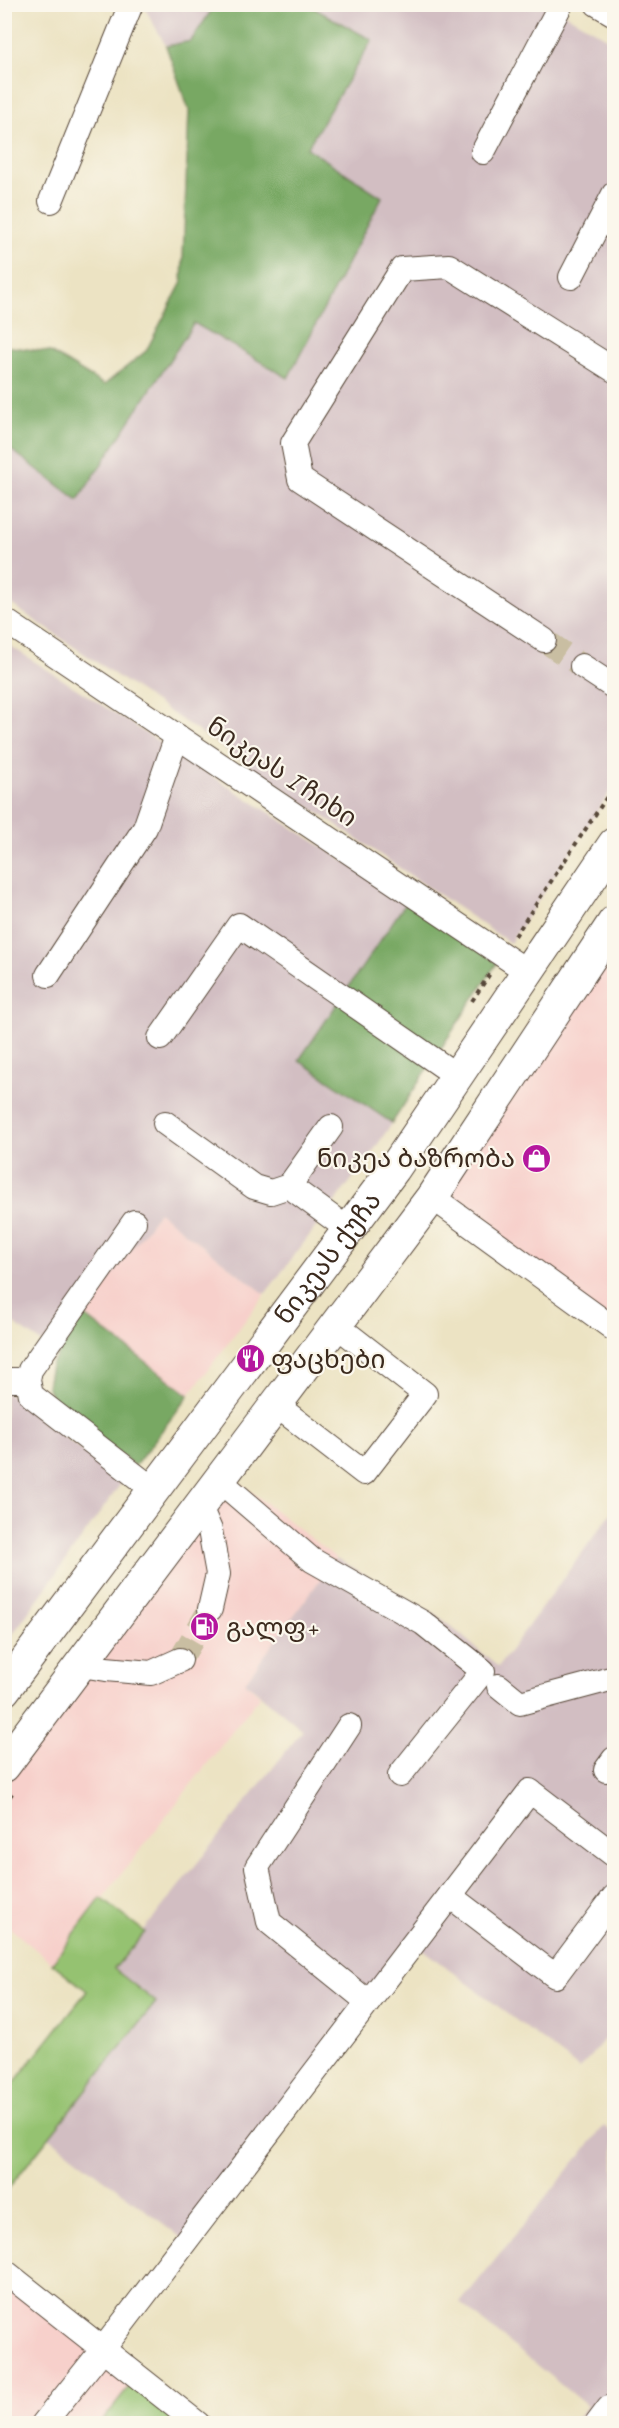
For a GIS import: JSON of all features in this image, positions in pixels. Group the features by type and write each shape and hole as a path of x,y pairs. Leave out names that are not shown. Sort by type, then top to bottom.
{"main road":[{"name":"ნიკეას ქუჩა","path":"4,1690 394,1169 615,844"},
{"name":"ნიკეას ქუჩა","path":"4,1766 432,1197 615,922"}],"street":[{"path":"51,201 131,4"},
{"path":"483,152 561,4"},
{"path":"597,4 615,14"},
{"path":"571,277 615,194"},
{"path":"544,640 300,479 293,443 402,268 449,266 615,370"},
{"name":"ნიკეას I ჩიხი","path":"6,624 528,972"},
{"path":"582,666 615,687"},
{"path":"48,975 146,828 177,736"},
{"path":"160,1038 239,925 458,1076"},
{"path":"165,1123 254,1187 271,1192 289,1186 331,1127"},
{"path":"289,1186 349,1230"},
{"path":"432,1197 615,1329"},
{"path":"134,1222 30,1370 16,1380 31,1395 154,1490"},
{"path":"276,1405 364,1473 425,1394 336,1325"},
{"path":"220,1481 312,1560 423,1623 483,1671 400,1775"},
{"path":"200,1507 210,1530 218,1574 210,1609"},
{"path":"81,1665 151,1673 180,1660"},
{"path":"499,1686 520,1704 615,1678"},
{"path":"349,1726 257,1867 269,1922 369,2002"},
{"path":"43,2424 103,2349 530,1791 615,1855"},
{"path":"450,1896 555,1976 615,1898"},
{"path":"4,2271 198,2424"}],"path":[{"path":"472,1002 615,786"}],"shaded area":[{"path":"143,5 215,5 191,41 166,46"},
{"path":"308,5 549,5 614,42 614,786 510,943 5,600 4,445 78,500 194,323 287,378 307,148 372,41"},
{"path":"4,642 407,901 299,1060 392,1123 372,1153 265,1294 159,1212 84,1315 59,1354 5,1318"},
{"name":"ნიკეა ბაზრობა","path":"614,939 614,1329 432,1197"},
{"path":"159,1212 265,1294 189,1395 84,1315"},
{"path":"5,1391 122,1482 5,1645"},
{"path":"226,1472 336,1558 245,1682 260,1696 52,1963 5,1924 4,1765"},
{"path":"614,1509 614,2027 580,2069 415,1943 186,2241 49,2137 156,2002 113,1969 303,1730 245,1682 336,1558 440,1617 498,1667"},
{"path":"604,2126 614,2135 614,2423 573,2423 587,2406 460,2303"},
{"path":"4,2271 138,2376 100,2423 5,2423"}],"green space":[{"path":"215,5 308,5 372,40 307,148 382,197 288,378 194,323 78,500 5,445 5,346 50,352 104,385 146,351 182,282 189,110 166,46 191,41"},
{"path":"407,901 497,963 392,1123 299,1060"},
{"path":"84,1315 189,1395 135,1466 57,1408 47,1386 51,1365"},
{"path":"101,1898 145,1932 114,1969 156,2002 7,2190 4,2189 5,2094 87,1991 52,1963"},
{"path":"138,2376 198,2424 100,2424"}],"tunnel":[{"path":"544,640 582,666"},
{"path":"180,1660 210,1609"}],"place":[{"name":"ნიკეა ბაზრობა","path":"536,1158"},
{"name":"ფაცხები","path":"250,1359"},
{"name":"გალფ+","path":"205,1627"}]}
